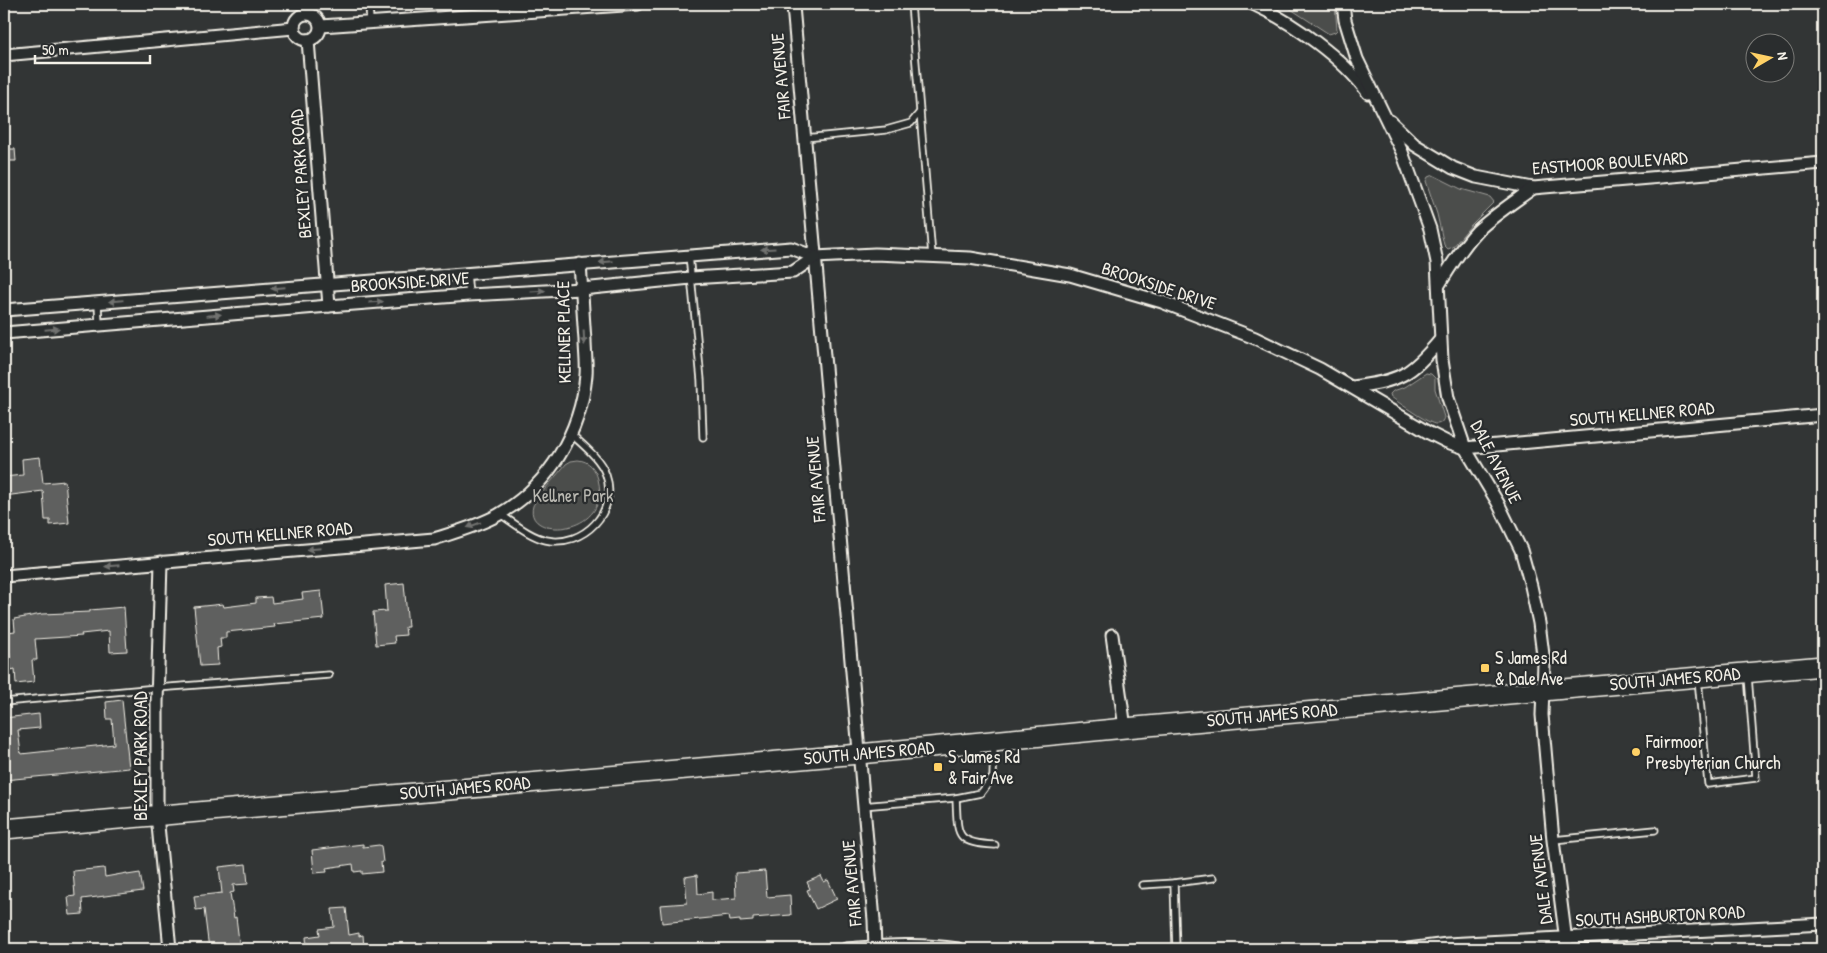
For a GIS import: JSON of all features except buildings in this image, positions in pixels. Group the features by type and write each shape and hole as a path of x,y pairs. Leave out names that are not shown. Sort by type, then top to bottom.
{"main road":[{"name":"SOUTH JAMES ROAD","path":"4,829 859,754 1125,728 1823,666"}],"street":[{"path":"321,26 638,4"},
{"name":"EASTMOOR BOULEVARD","path":"1253,4 1302,33 1335,58 1364,86 1390,122 1415,145 1453,168 1476,177 1533,188 1823,162"},
{"name":"DALE AVENUE","path":"1343,4 1345,20 1357,59 1402,152 1430,229 1437,262 1440,340 1448,398 1465,448 1498,503 1521,550 1538,623 1544,663 1542,716 1553,840 1566,944"},
{"name":"FAIR AVENUE","path":"792,5 875,948"},
{"path":"305,9 316,17 321,26 318,36 308,40 299,37 294,28 297,19 305,9"},
{"path":"4,55 294,28"},
{"name":"BEXLEY PARK ROAD","path":"308,40 329,306"},
{"path":"1439,285 1454,260 1477,231 1533,188"},
{"name":"BROOKSIDE DRIVE","path":"4,310 791,248 815,257 875,254 970,258 1070,275 1162,302 1255,338 1320,369 1429,433 1465,448"},
{"name":"BROOKSIDE DRIVE","path":"4,333 468,295 582,289 691,278 793,272 815,257"},
{"name":"KELLNER PLACE","path":"542,478 562,452 572,434 582,398 586,374 580,264"},
{"path":"1353,387 1383,383 1406,373 1422,362 1440,340"},
{"name":"SOUTH KELLNER ROAD","path":"1465,448 1823,415"},
{"name":"SOUTH KELLNER ROAD","path":"4,576 434,539 478,524 500,514 519,500 542,478"},
{"name":"BEXLEY PARK ROAD","path":"161,562 157,688 157,815 170,949"},
{"path":"1112,635 1125,728"},
{"name":"SOUTH ASHBURTON ROAD","path":"1408,949 1447,944 1566,944 1823,924"},
{"path":"846,949 875,948 900,944 958,949"}],"lane":[{"path":"369,4 370,23"},
{"path":"911,4 932,256"},
{"path":"804,138 886,130 911,123 920,112"},
{"path":"689,255 701,380 703,437"},
{"path":"467,273 468,295"},
{"path":"98,302 99,325"},
{"path":"500,514 533,535 547,540 572,539 582,536 601,518 608,498 606,474 590,452 572,434"},
{"path":"1698,677 1708,784 1756,778 1748,672"},
{"path":"4,702 329,675"},
{"path":"862,806 956,798 981,793 993,777 994,740"},
{"path":"956,798 958,832 964,840 974,844 995,845"},
{"path":"1553,840 1655,830"},
{"path":"1142,885 1213,878"},
{"path":"1174,883 1176,949"}],"green space":[{"path":"1283,4 1335,4 1337,30 1329,34"},
{"path":"1433,175 1461,189 1490,197 1494,202 1471,225 1453,247 1448,249 1444,245 1437,214 1426,181 1428,177"},
{"path":"1426,373 1431,374 1435,378 1435,389 1444,417 1442,422 1438,424 1421,417 1391,397 1390,394 1405,387"},
{"name":"Kellner Park","path":"578,460 591,466 598,479 599,498 593,512 581,522 567,527 553,528 541,525 534,517 533,506 535,502 566,464"}],"place":[{"name":"S James Rd & Dale Ave","path":"1485,668"},
{"name":"Fairmoor Presbyterian Church","path":"1636,752"},
{"name":"S James Rd & Fair Ave","path":"938,767"}]}
